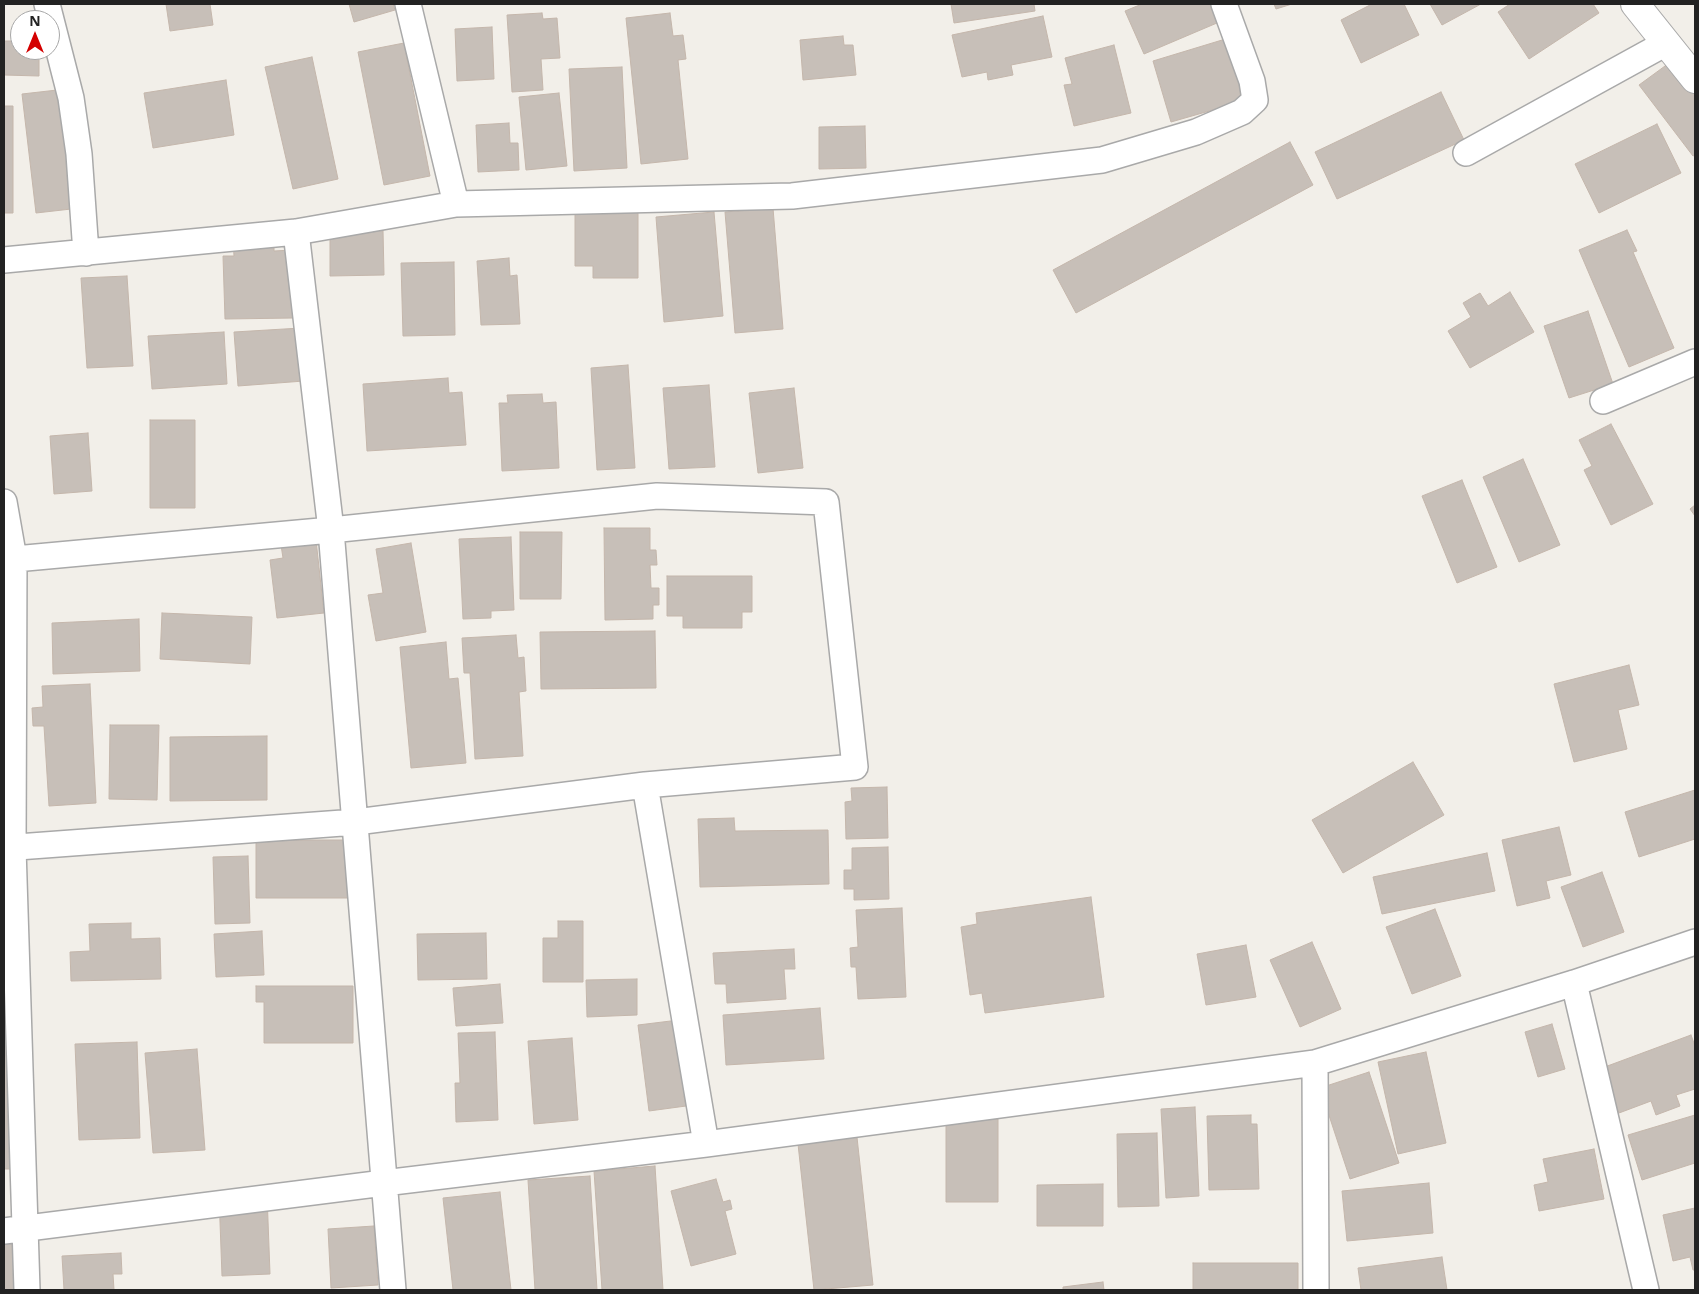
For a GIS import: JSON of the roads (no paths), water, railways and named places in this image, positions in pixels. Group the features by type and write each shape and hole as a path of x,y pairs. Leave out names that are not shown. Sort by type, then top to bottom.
{"street":[{"path":"47,4 71,98 79,154 86,253"},
{"path":"408,4 456,204"},
{"path":"4,260 296,232 456,204 792,196 1102,160 1196,132 1242,112 1254,100 1252,81 1224,4"},
{"path":"1635,4 1695,79"},
{"path":"1466,153 1666,43"},
{"path":"296,232 331,530 393,1290"},
{"path":"1603,400 1695,362"},
{"path":"9,559 331,530 657,496 826,502 855,767 645,785 356,822 9,848"},
{"path":"4,502 9,559 9,848 15,1230 27,1290"},
{"path":"645,785 706,1144"},
{"path":"15,1230 706,1144 1315,1063 1574,983 1695,942"},
{"path":"1574,983 1646,1290"},
{"path":"1315,1063 1316,1290"}]}
